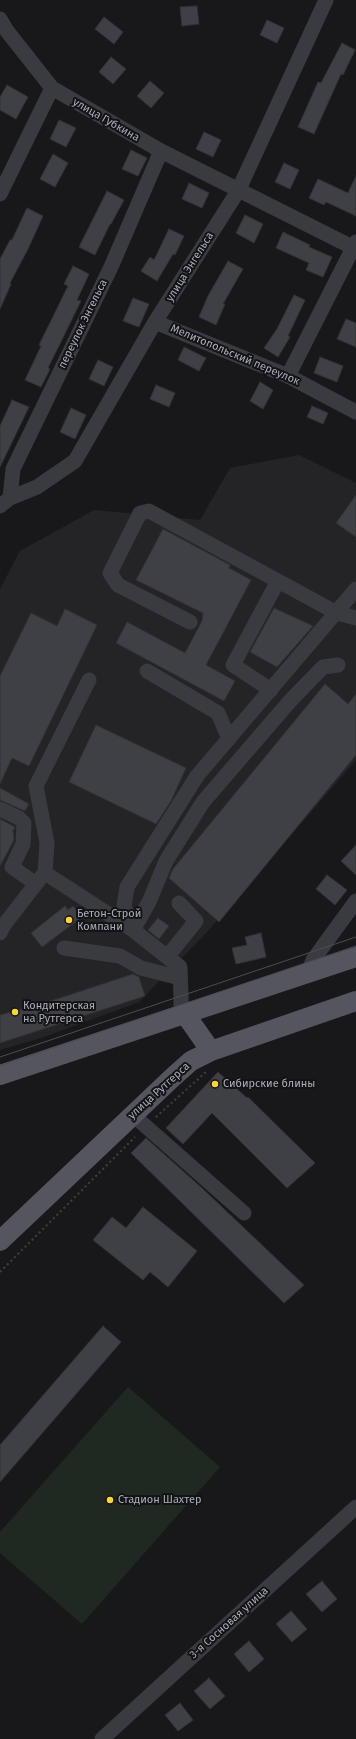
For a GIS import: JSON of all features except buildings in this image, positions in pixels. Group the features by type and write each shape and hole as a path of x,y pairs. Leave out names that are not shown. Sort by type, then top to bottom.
{"main road":[{"path":"0,1075 356,957"},
{"name":"улица Рутгерса","path":"0,1241 191,1061 211,1051 356,1001"},
{"path":"185,1014 211,1051"}],"street":[{"name":"улица Энгельса","path":"5,502 37,487 75,461 155,322 238,191 326,0"},
{"name":"улица Губкина","path":"0,19 7,31 52,88 160,152 238,191 355,246"},
{"path":"0,194 52,88"},
{"name":"переулок Энгельса","path":"5,502 13,469 111,267 160,152"},
{"path":"288,376 355,246"},
{"name":"Мелитопольский переулок","path":"155,322 288,376 356,412"},
{"path":"190,622 118,585 110,573 140,513 149,511 337,613 356,618"},
{"path":"271,690 233,664 278,581"},
{"path":"133,930 124,906 127,888 197,776 356,589"},
{"path":"133,930 149,902 166,861 203,802 290,701 323,667 338,665"},
{"path":"147,671 218,713 229,739"},
{"path":"0,933 4,924 40,879 47,843 36,786 89,680"},
{"path":"0,809 19,818 24,823 23,844 12,867 40,879 133,930 180,967 181,1005 185,1014"},
{"path":"308,973 313,960 356,901"},
{"path":"168,957 196,921 179,903"},
{"path":"64,948 120,956 141,968 180,978"},
{"path":"133,1115 244,1213"},
{"name":"3-я Сосновая улица","path":"102,1739 356,1507"}],"shaded area":[{"path":"299,455 356,483 356,760 208,931 139,1002 44,1037 0,1050 0,589 20,551 94,510 200,520 230,468"},
{"name":"Стадион Шахтер","path":"128,1387 220,1467 82,1624 0,1553 0,1532"}],"tram line":[{"path":"0,1057 356,937"},
{"path":"0,1066 356,946"}],"place":[{"name":"Бетон-Строй Компани","path":"69,920"},
{"name":"Кондитерская на Рутгерса","path":"15,1012"},
{"name":"Сибирские блины","path":"215,1084"},
{"name":"Стадион Шахтер","path":"110,1500"}]}
